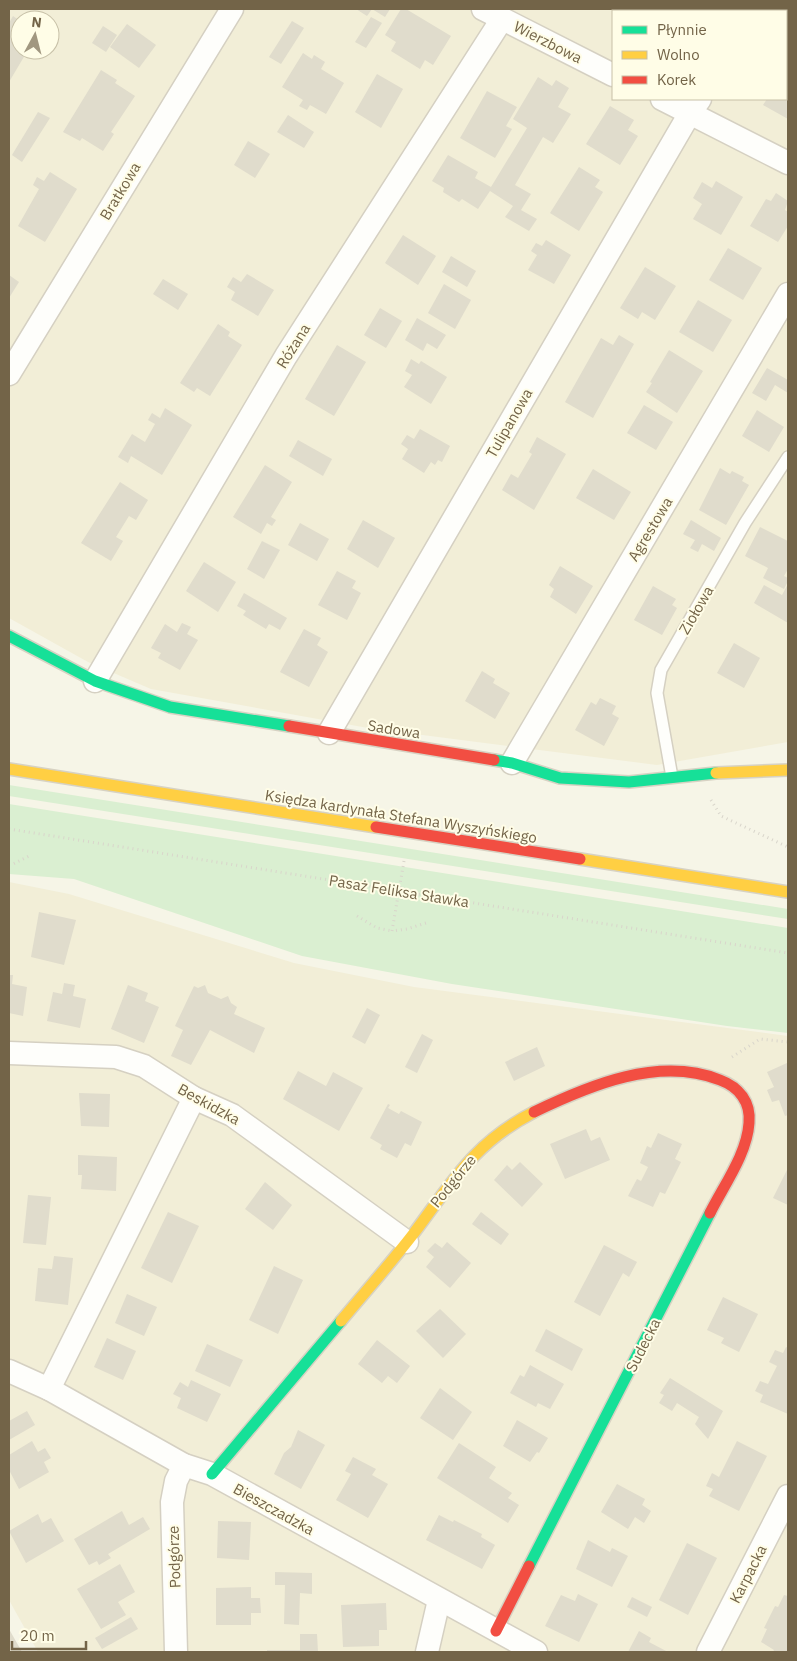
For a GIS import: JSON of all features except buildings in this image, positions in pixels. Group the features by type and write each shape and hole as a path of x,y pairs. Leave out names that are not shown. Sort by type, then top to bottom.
{"street":[{"name":"Bratkowa","path":"9,374 232,9"},
{"name":"Wierzbowa","path":"492,14 612,74"},
{"name":"Różana","path":"95,681 286,356 492,14"},
{"path":"667,100 695,106 788,164"},
{"name":"Tulipanowa","path":"328,733 695,106"},
{"name":"Agrestowa","path":"512,763 788,294"},
{"name":"Sadowa","path":"9,636 95,681 170,707 512,763 560,778 629,782 695,774 788,770"},
{"name":"Księdza kardynała Stefana Wyszyńskiego","path":"9,769 788,892"},
{"name":"Beskidzka","path":"9,1052 116,1057 144,1066 194,1098 232,1115 407,1242"},
{"name":"Podgórze","path":"212,1474 407,1242 459,1170 482,1146 531,1112 565,1096 619,1079 675,1071 704,1074"},
{"name":"Sudecka","path":"496,1631 747,1138 750,1111 742,1095 730,1084 704,1074"},
{"path":"49,1389 194,1098"},
{"name":"Bieszczadzka","path":"9,1371 49,1389 184,1465 212,1474 536,1652"},
{"name":"Podgórze","path":"176,1652 172,1502 176,1481 184,1465"},
{"name":"Karpacka","path":"708,1652 788,1496"},
{"path":"427,1652 439,1600"}],"lane":[{"name":"Ziołowa","path":"672,777 657,693 661,670 745,523 788,457"}],"path":[{"path":"721,816 788,847"},
{"name":"Pasaż Feliksa Sławka","path":"9,829 788,952"},
{"path":"9,864 13,864 31,854"},
{"path":"392,931 404,861"},
{"path":"357,916 377,928 392,931 407,929 428,922"},
{"path":"704,1074 760,1039 788,1042"}],"shaded area":[{"path":"9,9 788,9 788,742 657,765 368,728 151,689 88,662 9,618"},
{"path":"9,882 69,894 294,963 414,987 788,1036 788,1652 38,1652 9,1600"}],"green space":[{"path":"9,785 788,909 788,919 9,796"},
{"path":"9,804 788,928 788,1033 727,1026 452,984 302,956 74,879 9,874"}],"traffic: fast":[{"path":"9,636 95,681 170,707 289,726"},
{"path":"494,760 512,763 560,778 629,782 716,773"},
{"path":"529,1566 710,1213"},
{"path":"212,1474 341,1321"}],"traffic: slow":[{"path":"9,769 376,827"},
{"path":"716,773 788,770"},
{"path":"580,859 788,892"},
{"path":"341,1321 405,1244 466,1165 495,1137 534,1112"}],"traffic: jam":[{"path":"289,726 494,760"},
{"path":"376,827 580,859"},
{"path":"534,1112 578,1092 625,1077 649,1072 697,1073 727,1083 738,1091 746,1102 749,1123 744,1146 739,1158 710,1213"},
{"path":"496,1631 529,1566"}]}
